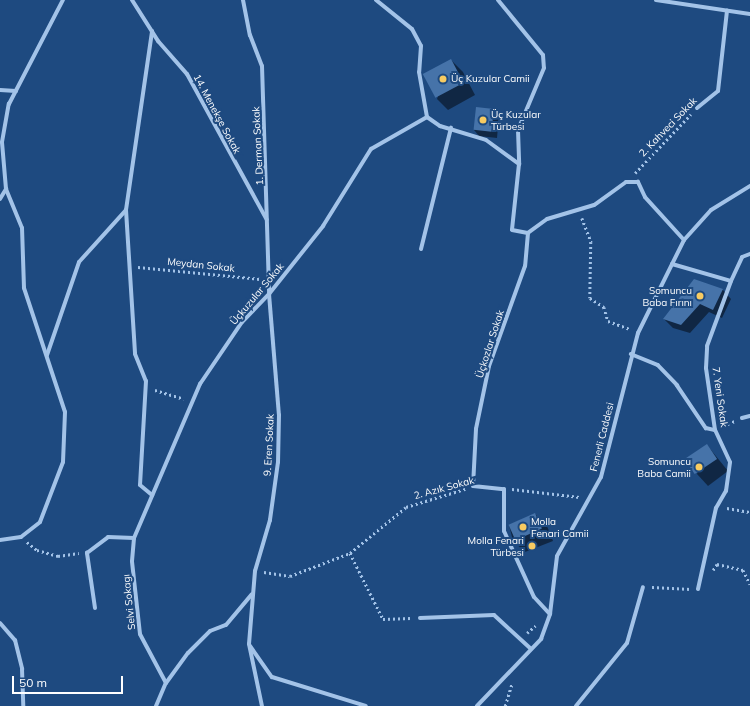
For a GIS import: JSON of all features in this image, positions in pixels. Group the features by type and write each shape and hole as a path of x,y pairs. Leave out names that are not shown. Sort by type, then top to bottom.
{"street":[{"path":"0,540 21,537 40,522 63,462 66,412 24,288 22,228 6,189 2,142 9,104 63,0"},
{"name":"14. Menekşe Sokak","path":"132,0 152,31 187,74 268,222"},
{"name":"1. Derman Sokak","path":"243,0 250,35 262,66 268,222 269,294"},
{"path":"376,0 412,29 421,46 419,72 427,117 440,126 463,130 486,140 519,164"},
{"path":"498,0 543,55 544,68 518,130 519,164 512,230 528,233 547,220 594,205 626,182 638,182 645,197 684,240"},
{"path":"656,0 750,14"},
{"name":"2. Kahveci Sokak","path":"697,108 718,91 727,11"},
{"path":"152,31 126,210 131,266 135,354 146,381 140,485 152,495"},
{"path":"0,90 16,91"},
{"name":"Üçkuzular Sokak","path":"134,538 200,384 242,322 269,294 323,226 371,149 427,117"},
{"path":"420,249 451,128"},
{"name":"Fenerli Caddesi","path":"477,706 508,671 541,639 550,614 557,556 591,498 601,477 631,354 638,333 684,240 711,210 750,186"},
{"path":"0,199 6,189"},
{"path":"47,355 79,262 126,210"},
{"name":"Üçkozlar Sokak","path":"473,486 476,429 489,366 525,266 528,233"},
{"name":"7. Yeni Sokak","path":"698,589 716,508 726,492 730,462 715,430 706,368 707,346 731,281 742,257 750,254"},
{"path":"672,264 731,281"},
{"name":"9. Eren Sokak","path":"262,706 249,644 255,571 270,520 278,462 279,415 269,294"},
{"path":"631,354 658,365 677,385 706,428 715,430"},
{"path":"742,418 750,416"},
{"name":"2. Azık Sokak","path":"473,486 504,488"},
{"path":"504,488 504,531 534,597 550,614"},
{"path":"95,608 86,553 108,537 134,538"},
{"name":"Selvi Sokagı","path":"134,538 132,561 140,634 166,683"},
{"path":"576,706 626,643 644,587"},
{"path":"156,706 166,683 194,648 210,631 226,625 252,593"},
{"path":"420,618 494,614 531,649"},
{"path":"0,623 15,640 22,669 23,706"},
{"path":"249,644 272,677 366,706"}],"path":[{"name":"2. Kahveci Sokak","path":"626,182 697,108"},
{"path":"579,210 591,242 590,298 604,307 608,321 638,333"},
{"name":"Meydan Sokak","path":"131,266 269,280"},
{"path":"146,381 158,394 192,401"},
{"path":"715,430 742,418"},
{"name":"2. Azık Sokak","path":"255,571 290,576 350,553 406,507 473,486"},
{"path":"504,488 591,498"},
{"path":"726,492 725,508 750,512"},
{"path":"21,537 37,550 58,556 86,553"},
{"path":"350,553 383,619 420,618"},
{"path":"644,587 698,589 717,564 743,570 750,584"},
{"path":"505,706 514,678 508,671"}],"building":[{"name":"Üç Kuzular Camii","path":"451,59 464,83 435,98 423,74"},
{"name":"Üç Kuzular Türbesi","path":"476,107 494,109 491,132 474,130"},
{"name":"Somuncu Baba Fırını","path":"694,279 723,289 713,310 700,304 681,325 663,319"},
{"name":"Somuncu Baba Camii","path":"707,444 717,459 695,474 685,459"},
{"name":"Molla Fenari Camii","path":"535,513 542,529 515,540 509,525"}],"place":[{"name":"Üç Kuzular Camii","path":"443,79"},
{"name":"Üç Kuzular Türbesi","path":"483,120"},
{"name":"Somuncu Baba Fırını","path":"700,296"},
{"name":"Somuncu Baba Camii","path":"699,467"},
{"name":"Molla Fenari Camii","path":"523,527"},
{"name":"Molla Fenari Türbesi","path":"532,546"}]}
